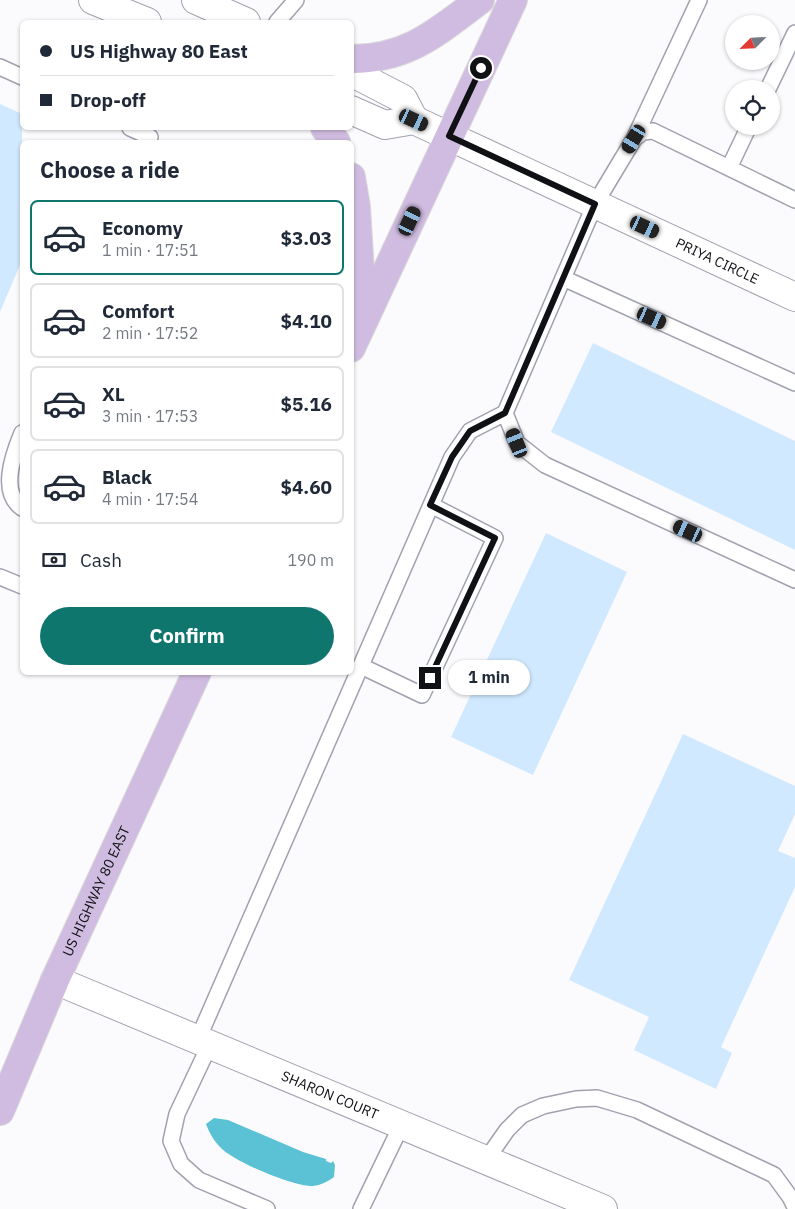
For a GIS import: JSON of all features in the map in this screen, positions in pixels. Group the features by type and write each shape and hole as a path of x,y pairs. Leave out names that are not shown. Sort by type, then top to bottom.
{"main road":[{"path":"354,59 370,59 408,48 425,40 480,0"},
{"path":"354,342 513,0"},
{"path":"327,130 334,140"},
{"path":"354,195 363,323"},
{"name":"US HIGHWAY 80 EAST","path":"0,1111 55,980 195,675"}],"street":[{"path":"93,0 142,20"},
{"path":"196,0 241,20"},
{"path":"354,74 403,99 414,120 385,125 354,111"},
{"name":"PRIYA CIRCLE","path":"414,120 795,296"},
{"name":"SHARON COURT","path":"55,980 604,1209"}],"lane":[{"path":"279,20 296,0"},
{"path":"267,1209 199,1180 181,1164 171,1141 177,1114 204,1041 361,666 452,457 470,431 505,413 595,204 634,139 699,0"},
{"path":"772,80 795,33"},
{"path":"0,66 20,76"},
{"path":"134,130 150,137 149,140"},
{"path":"634,139 643,132 653,131 795,200"},
{"path":"729,168 745,135"},
{"path":"562,278 795,383"},
{"path":"505,413 517,443 545,465 795,580"},
{"path":"20,438 5,474 3,485 6,497 20,507"},
{"path":"361,666 422,695 495,538 430,505"},
{"path":"0,577 20,585"},
{"path":"486,1160 506,1130 522,1115 543,1106 576,1099 597,1098 637,1110 774,1175 790,1196 795,1207"},
{"path":"361,1209 402,1124"}],"water":[{"path":"214,1118 228,1120 303,1152 326,1159 326,1161 331,1163 333,1161 335,1165 334,1177 319,1185 304,1185 278,1178 250,1166 227,1153 216,1142 206,1124"}],"building":[{"path":"0,104 20,113 22,140 20,140 20,265 0,312"},
{"path":"593,343 795,441 795,550 551,432"},
{"path":"546,533 627,572 533,775 451,737"},
{"path":"683,734 795,786 795,814 778,851 795,858 795,887 721,1047 732,1053 716,1089 634,1050 649,1017 569,980"}],"route":[{"path":"430,678 495,538 430,505 452,457 470,431 505,413 595,204 449,136 481,68"}]}
